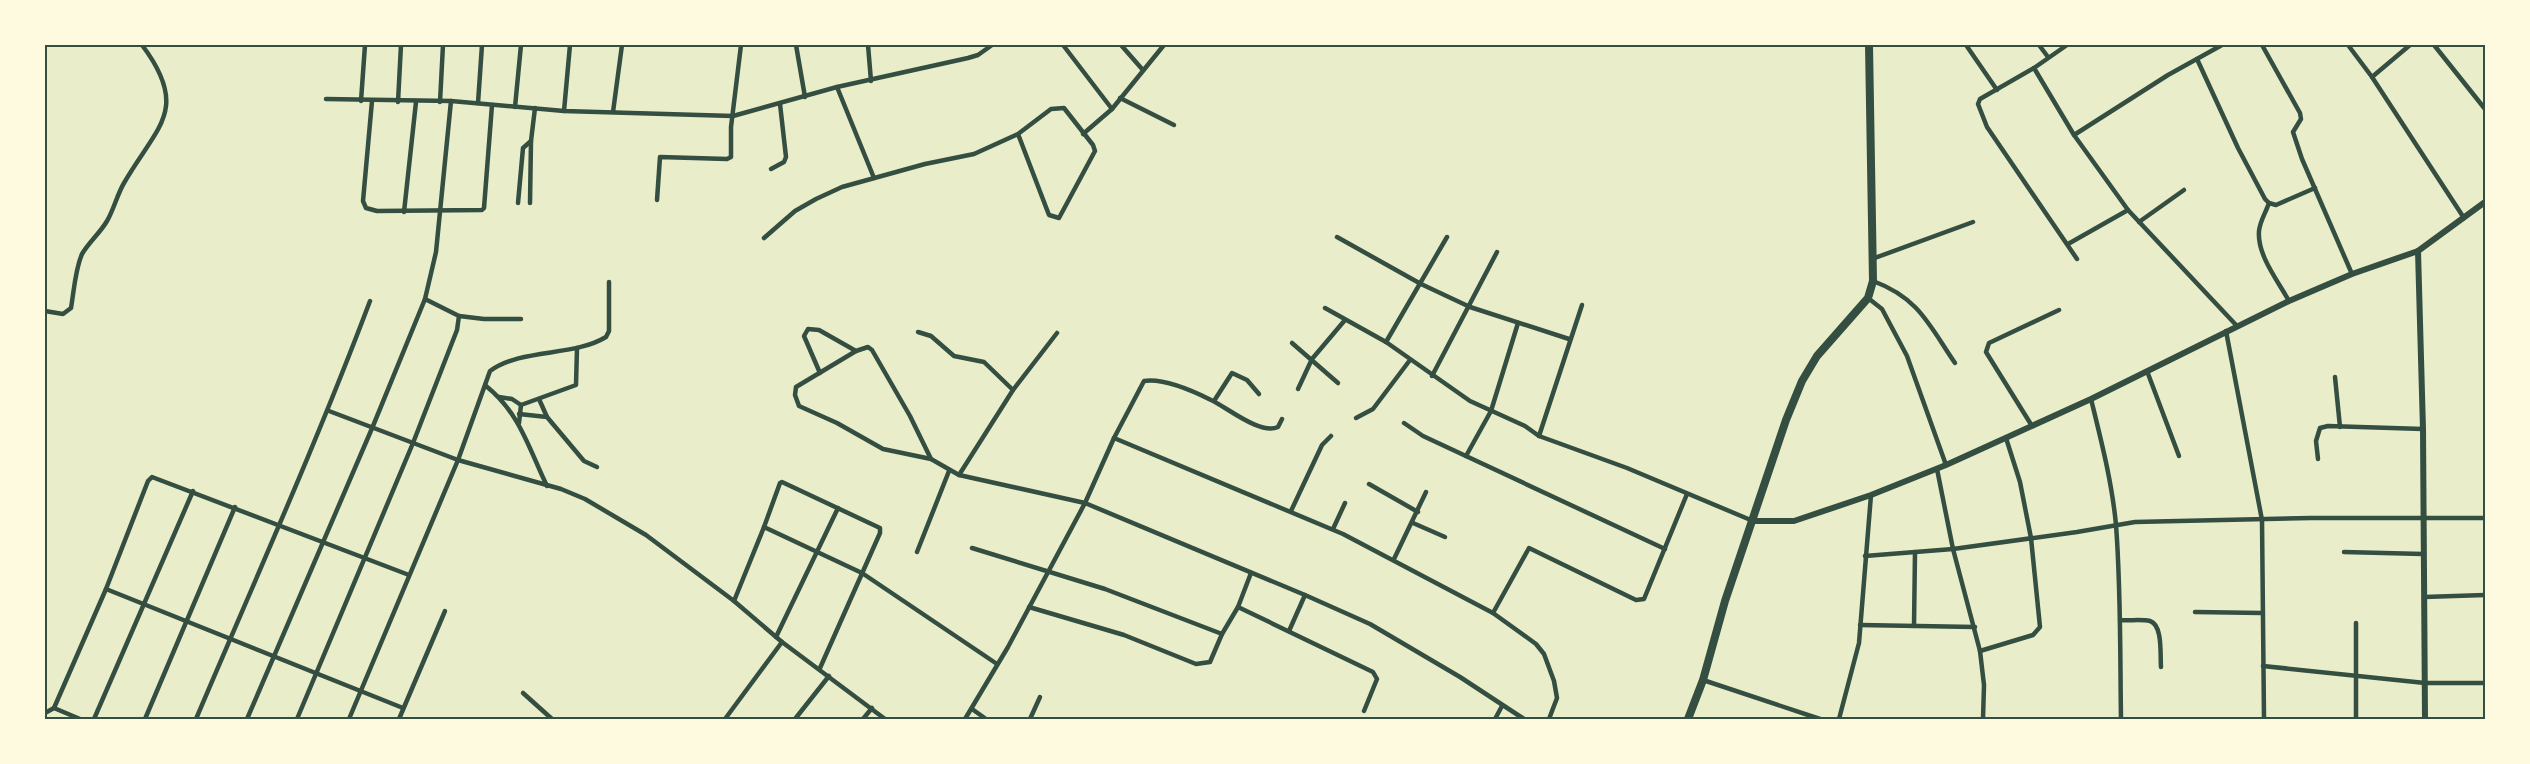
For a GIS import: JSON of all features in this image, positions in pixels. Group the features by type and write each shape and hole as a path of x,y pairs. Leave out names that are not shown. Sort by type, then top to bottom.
{"main road":[{"path":"1688,719 1703,680 1725,601 1786,420 1802,381 1817,356 1868,298 1873,281 1869,45"}],"street":[{"path":"45,311 63,314 71,308 83,253 107,222 124,183 154,140 165,118 165,96 161,77 154,61 142,45"},
{"path":"361,101 365,45"},
{"path":"398,102 401,45"},
{"path":"440,102 443,45"},
{"path":"478,103 482,45"},
{"path":"515,107 521,45"},
{"path":"564,111 570,45"},
{"path":"613,112 622,45"},
{"path":"657,200 660,157 730,159 733,153 732,116 741,45"},
{"path":"796,45 805,97"},
{"path":"868,45 871,81"},
{"path":"326,99 398,102 451,101 564,111 732,116 837,87 968,58 978,55 992,45"},
{"path":"1063,45 1112,109"},
{"path":"1121,45 1142,69"},
{"path":"1083,134 1112,109 1142,69 1164,45"},
{"path":"1966,45 1997,90"},
{"path":"2039,45 2048,57"},
{"path":"2067,45 2034,69 1980,99 1978,104 1987,127 2077,259"},
{"path":"2074,135 2222,45"},
{"path":"2262,45 2300,113 2301,119 2293,132 2352,274"},
{"path":"2348,45 2372,77 2464,218"},
{"path":"2372,77 2409,45"},
{"path":"2434,45 2485,109"},
{"path":"2198,59 2238,148 2270,204"},
{"path":"2034,69 2074,135 2128,210 2237,326"},
{"path":"837,87 874,178"},
{"path":"1120,98 1174,125"},
{"path":"372,100 364,205 368,210 404,212 479,211 484,208 492,105"},
{"path":"247,719 373,426 424,299 436,252 451,101"},
{"path":"404,212 416,102"},
{"path":"771,169 784,162 786,157 780,104"},
{"path":"764,238 795,211 842,187 925,164 974,154 1018,134 1051,109 1060,106 1093,144 1094,156 1059,218 1050,215 1018,134"},
{"path":"530,204 531,141 535,108"},
{"path":"518,203 523,148 531,141"},
{"path":"2270,204 2284,202 2315,188"},
{"path":"2139,222 2184,190"},
{"path":"1325,308 1386,342 1432,376 1491,411 1525,426 1539,436 1753,521 1794,521 1871,495 1937,469 2091,399 2289,301 2352,274 2418,251 2485,202"},
{"path":"2270,204 2260,223 2260,241 2264,254 2289,301"},
{"path":"2068,244 2128,210"},
{"path":"1872,259 1973,222"},
{"path":"1337,237 1421,284 1470,307 1569,339"},
{"path":"1386,342 1447,237"},
{"path":"2418,251 2423,429 2425,719"},
{"path":"1432,376 1497,252"},
{"path":"1873,281 1901,293 1914,303 1955,363"},
{"path":"349,719 458,460 486,386 486,377 493,368 531,356 594,345 608,334 609,282"},
{"path":"1868,298 1882,309 1891,322 1907,356 1946,465"},
{"path":"424,299 459,316 484,320 521,319"},
{"path":"196,719 278,524 329,411 370,301"},
{"path":"1539,436 1582,305"},
{"path":"2032,426 1986,352 1987,347 1998,339 2059,310"},
{"path":"297,719 413,443 457,330 459,316"},
{"path":"1298,389 1312,359 1345,320"},
{"path":"1466,456 1491,411 1518,323"},
{"path":"820,373 805,342 804,336 808,329 819,330 856,351"},
{"path":"2226,331 2262,520 2264,719"},
{"path":"918,332 931,336 954,356 984,363 1013,390"},
{"path":"959,475 1013,390 1057,333"},
{"path":"1292,343 1338,383"},
{"path":"931,459 910,416 872,350 868,347 856,351 796,387 795,395 799,406 837,423 884,449 931,459 959,475 1085,503 1370,624 1460,677 1524,719"},
{"path":"521,405 576,385 577,348"},
{"path":"1356,418 1373,409 1410,360"},
{"path":"2147,371 2179,456"},
{"path":"1214,401 1232,372 1247,380 1259,394"},
{"path":"2335,377 2340,426"},
{"path":"965,719 998,664 1085,503 1114,438 1144,381 1158,380 1214,401 1266,429 1278,428 1282,419"},
{"path":"486,386 500,397 520,425 529,440 535,460 548,486"},
{"path":"500,397 512,399 521,405"},
{"path":"540,399 547,417 584,461 597,467"},
{"path":"2091,399 2107,465 2116,524 2121,719"},
{"path":"520,425 521,405"},
{"path":"329,411 458,460 585,499 646,535 734,601 782,642 820,668 885,719"},
{"path":"519,414 547,417"},
{"path":"1404,423 1423,436 1665,549"},
{"path":"2318,459 2316,441 2320,428 2340,426 2423,429"},
{"path":"1291,511 1322,445 1331,436"},
{"path":"1114,438 1333,529 1493,613 1536,644 1544,654 1554,681 1557,698 1549,719"},
{"path":"1980,651 2033,635 2040,627 2031,538 2020,482 2006,438"},
{"path":"1937,469 1953,549 1980,651 1984,685 1983,719"},
{"path":"917,552 949,471"},
{"path":"45,713 54,708 106,590 150,478 193,491 409,575"},
{"path":"734,601 781,482 880,530 820,668"},
{"path":"1369,484 1418,512"},
{"path":"94,719 193,491"},
{"path":"1394,559 1426,492"},
{"path":"1493,613 1529,548 1640,600 1646,597 1687,494"},
{"path":"1839,719 1857,657 1871,495"},
{"path":"1333,529 1345,503"},
{"path":"145,719 235,507"},
{"path":"776,637 838,508"},
{"path":"1865,556 1953,549 2135,522 2485,518"},
{"path":"1413,523 1445,537"},
{"path":"764,527 862,573 998,664"},
{"path":"972,548 1105,589 1222,634"},
{"path":"1914,626 1915,552"},
{"path":"2344,552 2423,554"},
{"path":"1029,608 1124,635 1196,664 1210,662 1222,634 1238,607 1251,573"},
{"path":"106,590 404,708"},
{"path":"1289,630 1305,595"},
{"path":"2424,597 2485,595"},
{"path":"1238,607 1374,672 1377,680 1364,711"},
{"path":"399,719 445,611"},
{"path":"2195,612 2262,613"},
{"path":"2120,620 2151,621 2155,624 2161,667"},
{"path":"2356,623 2356,719"},
{"path":"1860,625 1975,627"},
{"path":"725,719 782,642"},
{"path":"2264,666 2426,683 2485,682"},
{"path":"795,719 829,676"},
{"path":"1703,680 1820,719"},
{"path":"523,693 552,719"},
{"path":"1030,719 1040,697"},
{"path":"1495,719 1502,706"},
{"path":"54,708 80,719"},
{"path":"863,719 872,708"},
{"path":"972,709 987,719"}]}
